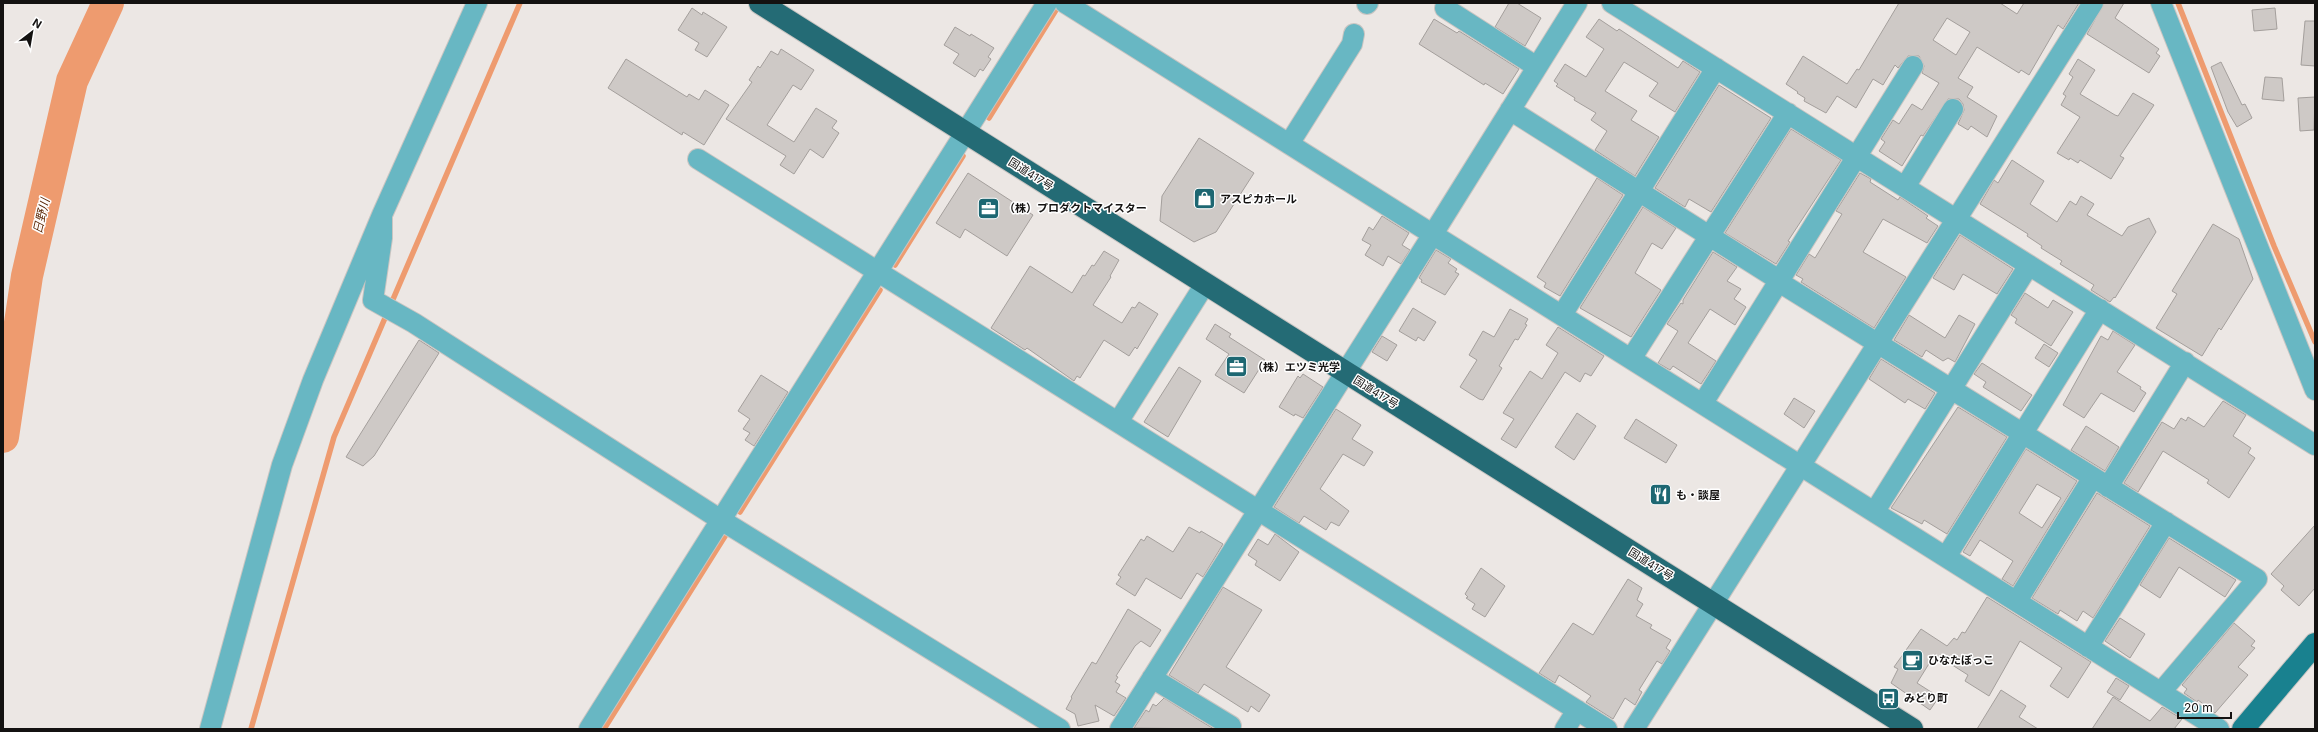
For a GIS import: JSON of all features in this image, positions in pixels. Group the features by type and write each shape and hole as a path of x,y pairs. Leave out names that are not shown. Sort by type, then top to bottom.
{"highway":[{"name":"国道417号","path":"760,3 1346,373 1715,603 1912,729"}],"main road":[{"path":"2243,729 2315,644"}],"street":[{"path":"210,729 282,466 313,380 382,215 477,3"},
{"path":"589,729 1047,3"},
{"path":"1065,3 1802,465 2219,729"},
{"path":"1120,729 1434,234 1576,3"},
{"path":"1612,3 2315,445"},
{"path":"1634,729 1715,603 2092,3"},
{"path":"2160,4 2315,390"},
{"path":"1446,8 1537,67"},
{"path":"1290,144 1352,44 1354,34"},
{"path":"1703,403 1913,66"},
{"path":"1562,315 1716,68"},
{"path":"1905,187 1953,109"},
{"path":"1510,110 1779,280 1787,287 2257,579 2161,692"},
{"path":"1631,358 1788,113"},
{"path":"698,159 879,271 1607,729"},
{"path":"382,215 382,238 373,300 721,520 1060,729"},
{"path":"1875,512 2029,265"},
{"path":"1118,422 1205,284"},
{"path":"1946,557 2100,309"},
{"path":"2016,601 2185,362"},
{"path":"2088,647 2166,522"},
{"path":"1152,678 1231,726"},
{"path":"1565,729 1577,710"}],"building":[{"path":"1509,3 1517,3 1541,18 1525,46 1495,27"},
{"path":"1899,3 2000,3 2017,14 2024,3 2079,3 2063,29 2058,25 2029,75 2021,70 2019,73 1977,47 1958,78 1973,87 1967,97 1997,116 1987,137 1971,126 1968,130 1958,124 1964,110 1963,104 1959,99 1948,99 1923,136 1921,135 1902,166 1879,151 1885,142 1881,139 1893,120 1899,124 1912,104 1922,110 1939,83 1922,73 1924,66 1919,56 1908,56 1898,68 1895,65 1883,85 1873,79 1856,108 1837,96 1826,113 1804,101 1805,98 1786,84 1803,56 1847,84 1857,69 1859,70","holes":["1947,18 1970,32 1956,55 1933,40"]},
{"path":"2104,3 2124,3 2115,18 2159,49 2156,53 2160,56 2149,73 2087,34"},
{"path":"692,8 702,15 703,12 727,27 707,57 695,50 699,43 678,30"},
{"path":"2275,8 2277,29 2254,31 2252,10"},
{"path":"1434,19 1457,33 1459,31 1519,69 1503,94 1485,83 1484,85 1419,44"},
{"path":"1599,19 1617,31 1619,29 1678,68 1683,61 1700,72 1675,112 1649,96 1658,83 1624,62 1605,91 1637,111 1631,120 1659,137 1635,176 1595,150 1607,131 1591,120 1596,113 1574,100 1575,98 1556,86 1558,84 1554,81 1565,64 1586,77 1604,49 1586,37"},
{"path":"2305,21 2315,21 2315,66 2301,65"},
{"path":"955,27 970,36 971,34 994,48 988,57 991,59 983,71 980,69 975,77 953,63 959,54 944,45"},
{"path":"781,49 814,70 801,90 793,85 767,125 794,142 816,108 837,121 832,128 839,133 823,158 810,149 794,174 780,165 786,156 726,119 752,82 749,80 758,66 760,68 771,51 778,55"},
{"path":"626,59 687,97 689,94 699,100 705,90 729,105 704,145 683,132 682,135 608,88"},
{"path":"2078,59 2095,70 2080,94 2118,116 2133,93 2154,105 2120,156 2124,158 2111,179 2080,160 2078,163 2057,153 2080,117 2061,105 2066,96 2063,94 2073,77 2069,74"},
{"path":"2221,62 2242,105 2245,104 2252,118 2237,127 2228,112 2211,67"},
{"path":"2265,77 2282,78 2284,101 2262,99"},
{"path":"1719,85 1771,118 1711,212 1689,199 1685,207 1655,188"},
{"path":"2315,97 2314,130 2300,131 2298,98"},
{"path":"1791,129 1841,160 1788,241 1790,242 1776,264 1725,233"},
{"path":"1199,138 1254,173 1216,232 1194,242 1160,221 1162,196"},
{"path":"2012,160 2044,181 2030,204 2057,222 2070,201 2076,205 2081,196 2094,204 2087,215 2122,236 2128,227 2149,218 2156,232 2115,298 2114,297 2110,302 2091,290 2094,285 2060,264 2062,261 2041,248 2042,246 2027,236 2028,234 1980,204 1994,180 1998,183"},
{"path":"968,173 1033,215 1007,256 965,229 960,238 936,223"},
{"path":"1860,173 1871,179 1870,182 1898,200 1900,197 1928,216 1926,218 1938,226 1927,243 1883,219 1863,252 1906,277 1874,328 1801,282 1803,279 1796,275 1809,254 1815,258 1842,214 1836,211"},
{"path":"1597,178 1623,195 1560,296 1544,287 1546,283 1537,277"},
{"path":"1643,207 1676,228 1662,249 1652,243 1635,273 1661,290 1631,337 1580,308"},
{"path":"1382,216 1409,233 1402,245 1410,250 1401,264 1388,256 1383,266 1365,255 1371,245 1362,240 1369,227 1373,230"},
{"path":"2213,224 2239,239 2253,279 2221,330 2219,328 2202,356 2156,328 2177,294 2172,291"},
{"path":"1960,235 2013,269 1997,294 1963,274 1954,290 1933,278"},
{"path":"1436,250 1451,259 1448,263 1457,269 1455,272 1459,274 1445,295 1421,282 1422,280 1419,278"},
{"path":"1104,251 1119,260 1110,276 1111,277 1093,305 1122,323 1132,307 1135,308 1139,302 1158,314 1137,349 1135,347 1129,356 1104,340 1080,378 1077,376 1074,381 1027,348 1025,350 991,328 1030,266 1072,293 1083,275 1085,276 1092,265 1094,266"},
{"path":"1713,252 1737,267 1727,281 1741,289 1734,299 1746,307 1735,325 1710,309 1688,343 1716,361 1701,384 1673,366 1670,370 1658,363 1678,331 1667,324 1681,303 1683,304 1683,300"},
{"path":"2025,293 2048,308 2053,300 2073,312 2051,346 2015,323 2017,319 2011,315"},
{"path":"1413,308 1436,322 1424,341 1418,337 1416,341 1399,331"},
{"path":"1510,309 1528,319 1525,324 1527,325 1518,340 1515,339 1499,366 1502,368 1483,400 1479,399 1460,387 1477,360 1469,355 1483,331 1494,337"},
{"path":"1909,315 1945,338 1959,315 1975,324 1955,362 1948,358 1943,361 1926,350 1922,357 1894,340"},
{"path":"1215,324 1231,334 1229,337 1265,360 1244,393 1215,375 1229,354 1206,339"},
{"path":"1558,327 1604,356 1591,376 1585,373 1580,382 1565,372 1516,448 1501,439 1514,419 1503,413 1530,371 1542,379 1558,353 1546,345"},
{"path":"2113,331 2135,345 2117,372 2141,387 2140,389 2146,393 2134,412 2101,393 2084,418 2063,405 2101,336 2108,340"},
{"path":"1382,336 1397,345 1387,361 1372,352"},
{"path":"419,340 439,353 374,456 363,466 346,457"},
{"path":"2044,344 2058,353 2049,367 2035,358"},
{"path":"1881,359 1935,393 1925,409 1908,399 1905,403 1869,379"},
{"path":"1982,363 2032,395 2021,411 1983,387 1986,382 1974,374"},
{"path":"1179,367 1201,381 1168,437 1144,422"},
{"path":"1303,374 1323,387 1303,418 1295,414 1294,416 1279,407 1298,376 1300,378"},
{"path":"761,375 788,392 754,446 745,440 750,433 743,429 750,419 738,411"},
{"path":"1794,398 1815,411 1804,428 1784,414"},
{"path":"2223,401 2246,415 2233,436 2251,448 2248,453 2255,458 2229,498 2207,483 2209,480 2163,451 2138,492 2124,483 2162,422 2174,429 2181,418 2186,421 2188,417 2204,427"},
{"path":"1958,407 2007,437 1947,534 1924,520 1922,524 1891,508"},
{"path":"1336,409 1361,425 1352,439 1373,452 1364,466 1343,454 1320,489 1349,511 1339,526 1331,522 1326,530 1304,516 1299,523 1274,507"},
{"path":"1577,413 1596,426 1574,460 1555,447"},
{"path":"1636,419 1677,445 1666,463 1624,438"},
{"path":"2086,426 2119,447 2105,471 2071,450"},
{"path":"2026,449 2077,481 2013,586 2002,579 2013,561 1980,540 1970,556 1963,552","holes":["2037,484 2061,498 2042,528 2019,513"]},
{"path":"2097,493 2150,526 2093,618 2083,611 2077,621 2060,610 2058,614 2032,598"},
{"path":"2315,525 2315,588 2299,606 2281,590 2284,586 2271,574"},
{"path":"1189,527 1200,533 1201,531 1223,544 1203,577 1197,573 1181,599 1146,578 1135,596 1116,584 1121,577 1118,575 1141,539 1144,541 1147,536 1173,552"},
{"path":"1275,534 1299,552 1280,581 1255,565 1257,561 1248,555 1258,539 1268,545"},
{"path":"2169,538 2236,580 2225,597 2179,567 2160,598 2140,585"},
{"path":"1481,568 1505,586 1485,617 1472,609 1475,604 1466,598 1468,597 1465,594"},
{"path":"1628,579 1642,588 1637,600 1643,604 1636,616 1652,625 1650,628 1671,640 1666,648 1670,651 1662,664 1657,661 1639,690 1642,692 1635,705 1625,698 1613,719 1586,702 1591,696 1559,675 1555,683 1539,673 1573,623 1593,635"},
{"path":"1223,587 1262,610 1226,667 1270,695 1259,712 1251,706 1248,712 1204,684 1198,693 1169,675"},
{"path":"1987,597 2091,662 2068,698 2050,686 2062,668 2020,641 1989,696 1965,681 1968,675 1935,654 1917,683 1939,697 1930,710 1891,683 1898,669 1894,667 1921,629 1947,646 1954,638 1957,640 1962,632 1965,633"},
{"path":"1128,609 1161,630 1150,647 1141,641 1135,646 1116,676 1118,677 1115,682 1120,685 1116,692 1126,698 1114,716 1095,705 1099,721 1078,726 1075,714 1066,709 1072,698 1071,697 1092,662 1096,664"},
{"path":"2120,618 2145,634 2130,658 2105,641"},
{"path":"2234,623 2255,641 2251,646 2255,648 2238,667 2248,675 2215,713 2198,700 2197,702 2184,693 2187,689 2182,685"},
{"path":"2116,678 2129,686 2120,700 2107,692"},
{"path":"2001,690 2026,706 2019,717 2038,729 1977,729"},
{"path":"2113,697 2150,721 2162,707 2182,719 2174,729 2092,729"},
{"path":"1164,698 1214,729 1134,728 1146,710 1149,712 1153,704 1156,706"}],"waterway":[{"name":"日野川","path":"3,437 27,276 72,81 108,3"},
{"path":"251,729 334,437 520,3"},
{"path":"2178,3 2274,246 2315,342"},
{"path":"989,118 1056,10"},
{"path":"895,265 963,156"},
{"path":"740,512 880,290"},
{"path":"604,729 727,533"}],"place":[{"name":"アスピカホール","path":"1205,199"},
{"name":"（株）プロダクトマイスター","path":"988,208"},
{"name":"（株）エツミ光学","path":"1236,367"},
{"name":"も・談屋","path":"1660,495"},
{"name":"ひなたぼっこ","path":"1913,660"},
{"name":"みどり町","path":"1888,698"}]}
